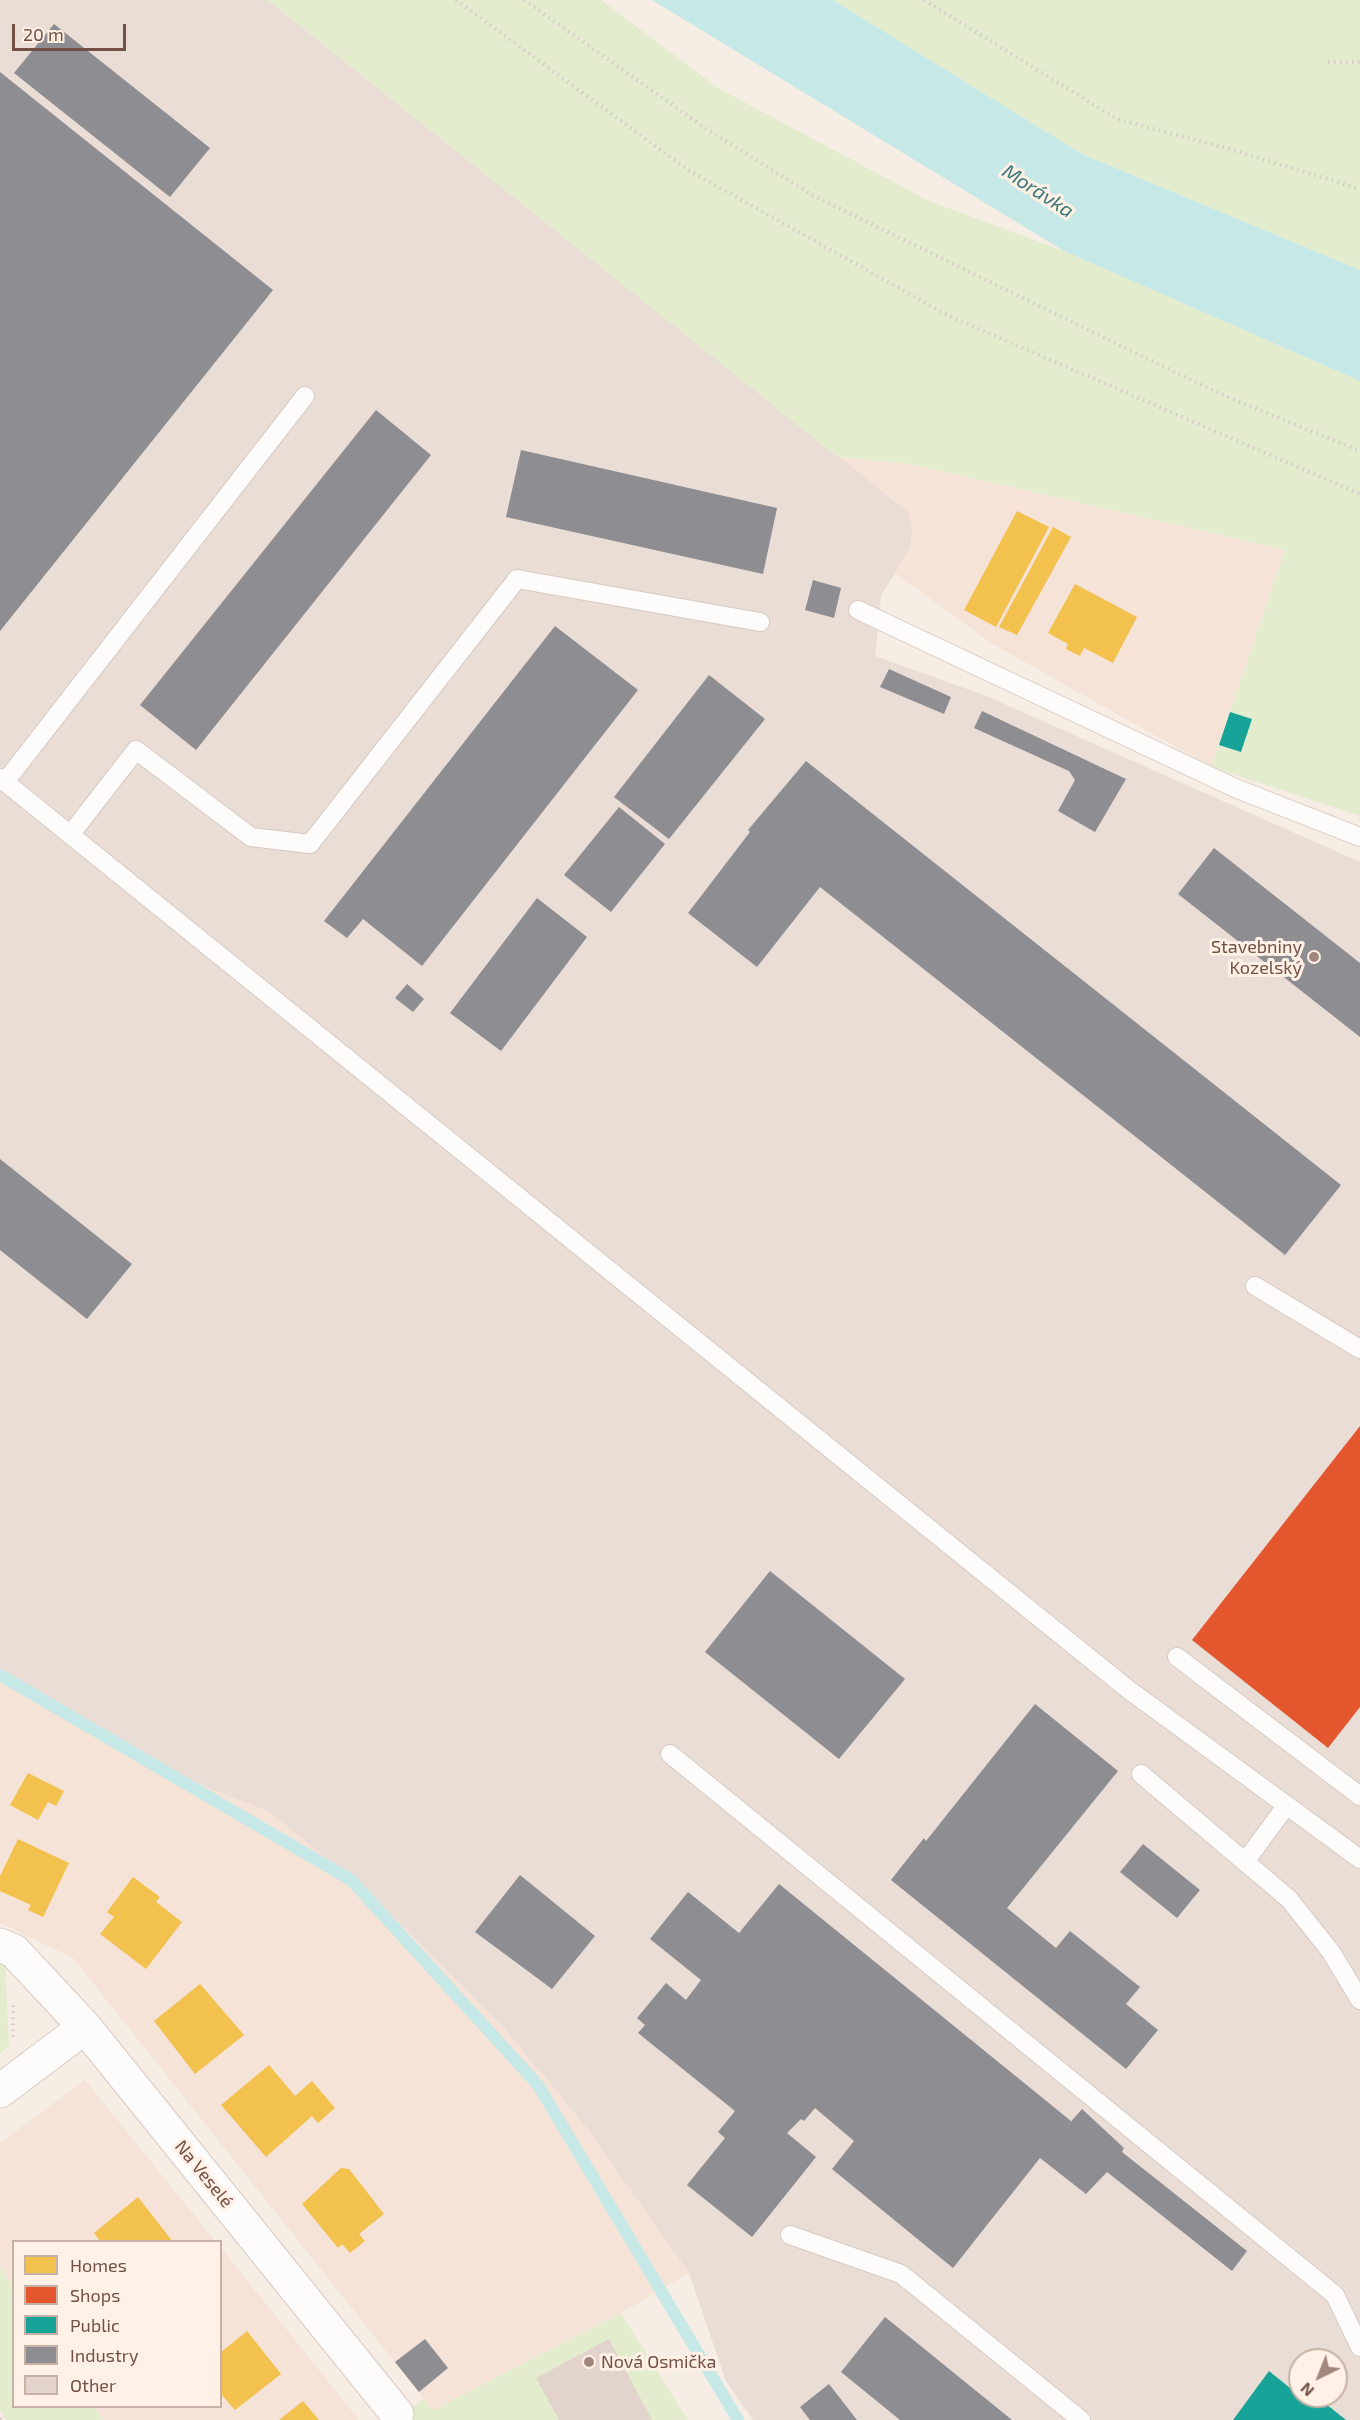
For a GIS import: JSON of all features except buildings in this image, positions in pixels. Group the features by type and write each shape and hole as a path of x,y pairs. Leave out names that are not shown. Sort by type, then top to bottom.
{"street":[{"name":"Na Veselé","path":"7,1948 85,2027 396,2414"},
{"path":"0,2091 85,2027"}],"lane":[{"path":"305,396 2,780 1129,1690 1360,1858"},
{"path":"70,835 136,750 251,837 310,844 517,579 760,622"},
{"path":"858,610 1235,788 1360,837"},
{"path":"1255,1286 1360,1349"},
{"path":"1177,1658 1360,1796"},
{"path":"670,1754 1335,2295 1360,2347"},
{"path":"1141,1774 1289,1899 1331,1952 1360,2000"},
{"path":"1245,1862 1286,1806"},
{"path":"790,2235 901,2274 1081,2420"}],"path":[{"path":"456,0 688,170 938,310 1281,462 1360,494"},
{"path":"524,0 708,130 812,195 1218,393 1360,451"},
{"path":"924,0 1118,119 1233,150 1360,189"},
{"path":"1328,62 1360,62"},
{"path":"7,1948 13,2041"}],"shaded area":[{"path":"0,0 268,0 907,511 912,528 910,547 881,596 875,656 984,695 1360,862 1360,2420 753,2420 726,2381 689,2273 586,2127 505,2029 371,1894 268,1811 151,1766 43,1705 0,1677"},
{"path":"837,457 911,464 1285,550 1211,767 991,643 895,573 910,547 899,503"},
{"path":"0,1677 43,1705 151,1766 268,1811 371,1894 505,2029 586,2127 689,2273 621,2313 433,2410 73,1958 0,1923"},
{"path":"85,2080 214,2240 12,2240 12,2285 0,2267 0,2143"},
{"path":"222,2249 359,2420 103,2420 95,2408 222,2408"}],"green space":[{"path":"268,0 601,0 718,88 929,201 1064,251 1360,381 1360,816 1211,767 1285,550 911,464 837,457"},
{"path":"833,0 1360,0 1360,270 1082,154"},
{"path":"0,1957 5,1962 9,2045 0,2054"},
{"path":"0,2267 12,2285 12,2408 95,2408 103,2420 6,2420 0,2411"},
{"name":"Nová Osmička","path":"621,2313 688,2420 397,2420 423,2399 433,2410"}],"water":[{"name":"Morávka","path":"652,0 833,0 1082,154 1360,270 1360,381 1064,251"}],"waterway":[{"path":"0,1675 351,1880 538,2085 738,2420"}],"place":[{"name":"Stavebniny Kozelský","path":"1314,957"},
{"name":"Nová Osmička","path":"589,2362"}]}
